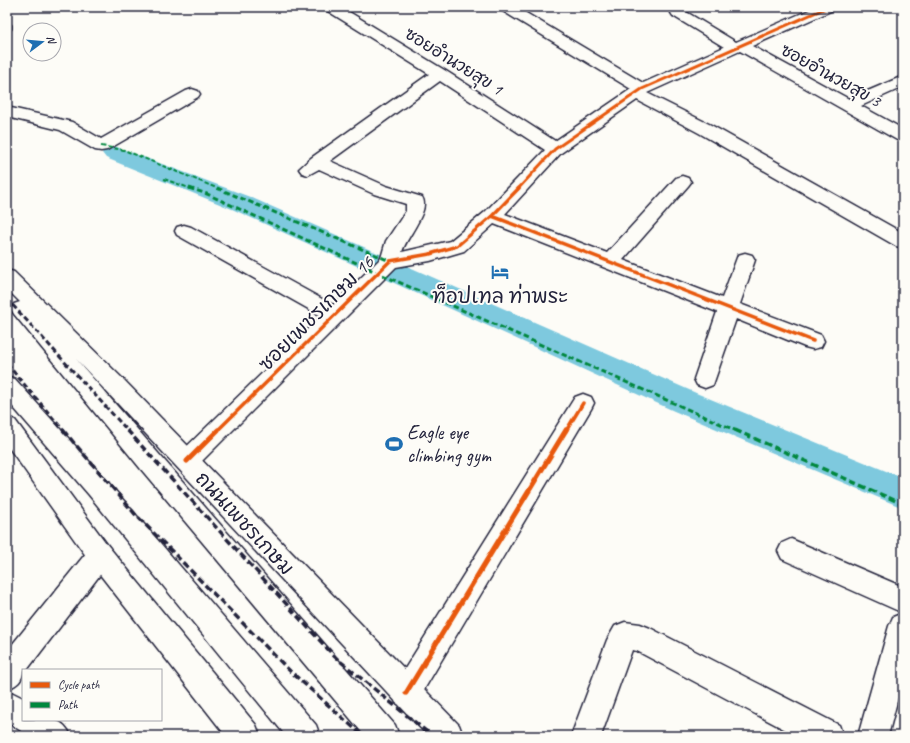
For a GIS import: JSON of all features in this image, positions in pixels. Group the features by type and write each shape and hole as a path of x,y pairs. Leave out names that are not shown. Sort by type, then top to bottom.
{"street":[{"name":"ซอยอำนวยสุข 1","path":"331,7 440,74 555,148"},
{"path":"506,7 638,91 903,241"},
{"name":"ซอยเพชรเกษม 16","path":"386,264 430,254 456,246 492,216 555,148 638,91 828,7"},
{"name":"ซอยอำนวยสุข 3","path":"678,13 903,136"},
{"name":"ซอยเพชรเกษม 16","path":"187,461 386,264 396,241 415,210 416,201 312,166 440,74"},
{"path":"848,106 903,81"},
{"path":"7,112 66,126 102,146 192,94"},
{"path":"610,262 682,182"},
{"path":"492,216 813,341"},
{"path":"184,232 335,315"},
{"path":"705,379 745,260"},
{"name":"ถนนเพชรเกษม","path":"7,277 187,461 448,736"},
{"name":"ถนนเพชรเกษม","path":"7,292 335,681 384,736"},
{"path":"7,385 98,488 298,727"},
{"path":"406,693 583,403"},
{"path":"7,427 100,555 245,736"},
{"path":"791,551 903,600"},
{"path":"7,675 23,652 100,555"},
{"path":"873,736 903,626"},
{"path":"586,736 617,650 625,636 640,638 828,736"},
{"path":"7,706 22,714"},
{"path":"32,721 56,736"}],"waterway":[{"path":"114,153 241,203 685,402 903,493"}],"railway":[{"path":"7,299 128,431"},
{"path":"7,364 64,431"},
{"path":"63,430 135,514 290,671 363,736"},
{"path":"127,430 335,657 432,736"}],"marked path":[{"path":"101,146 124,150 390,261"},
{"path":"164,179 207,194 378,273 903,504"}],"cycle path":[{"path":"187,461 390,261 430,254 457,246 492,216 555,149 642,89 828,7"},
{"path":"492,216 813,341"},
{"path":"406,693 583,403"}],"place":[{"name":"ท็อปเทล ท่าพระ","path":"500,272"},
{"name":"Eagle eye climbing gym","path":"394,444"}]}
